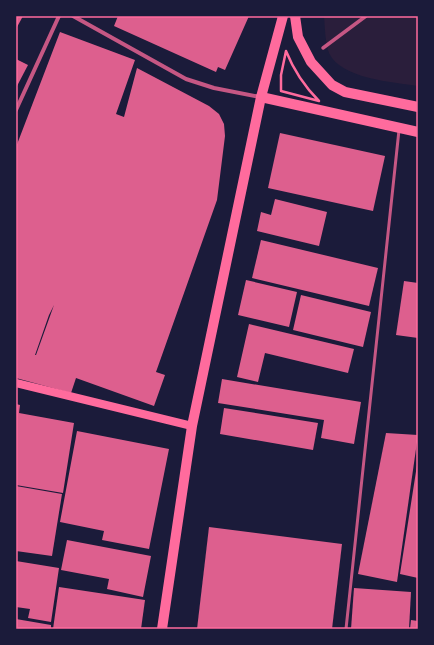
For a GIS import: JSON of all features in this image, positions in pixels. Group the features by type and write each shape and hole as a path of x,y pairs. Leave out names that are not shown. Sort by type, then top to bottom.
{"main road":[{"path":"162,629 192,426 260,97 283,16"},
{"path":"295,16 298,37 311,62 332,85 344,92 418,107"},
{"path":"260,97 418,132"},
{"path":"16,383 192,426"}],"street":[{"path":"16,110 59,16"},
{"path":"73,16 186,79 214,88 260,97"},
{"path":"323,48 366,16"}],"lane":[{"path":"346,629 399,128"}],"path":[{"path":"286,51 293,69 301,81 319,101 281,91 281,75 286,51"}],"shaded area":[{"path":"324,16 418,16 418,86 382,81 344,69 335,62 329,53 325,34"}],"building":[{"path":"16,16 23,16 16,29"},
{"path":"118,16 249,16 225,70 218,67 216,72 114,26"},
{"path":"60,32 135,60 116,114 124,117 137,68 209,106 219,114 224,124 225,136 217,200 156,372 165,375 154,406 76,378 71,393 16,378 16,147","holes":["54,305 36,355 49,315"]},
{"path":"16,59 28,65 16,88"},
{"path":"280,133 385,156 373,211 268,188"},
{"path":"275,199 327,212 319,246 257,231 261,212 271,215"},
{"path":"261,240 378,268 369,306 252,278"},
{"path":"246,280 297,292 289,327 238,315"},
{"path":"404,281 418,283 418,338 396,335"},
{"path":"301,295 371,312 363,347 293,330"},
{"path":"249,324 354,349 348,373 265,353 258,382 237,377"},
{"path":"222,379 361,402 354,444 321,438 324,420 218,403"},
{"path":"16,404 20,405 19,413 74,423 63,493 16,485"},
{"path":"224,408 318,423 313,450 220,434"},
{"path":"77,431 169,449 149,549 102,540 104,531 60,522"},
{"path":"386,433 418,435 397,582 358,574"},
{"path":"418,465 418,578 400,574"},
{"path":"16,486 62,494 52,556 16,551"},
{"path":"209,527 342,544 332,629 197,629"},
{"path":"67,540 151,556 143,597 107,589 109,579 61,570"},
{"path":"16,561 59,568 51,622 28,618 30,609 16,607"},
{"path":"59,587 145,600 141,629 53,629"},
{"path":"354,588 411,592 409,629 351,629"},
{"path":"16,619 51,625 51,629 16,629"},
{"path":"411,620 418,621 418,629 410,629"}]}
